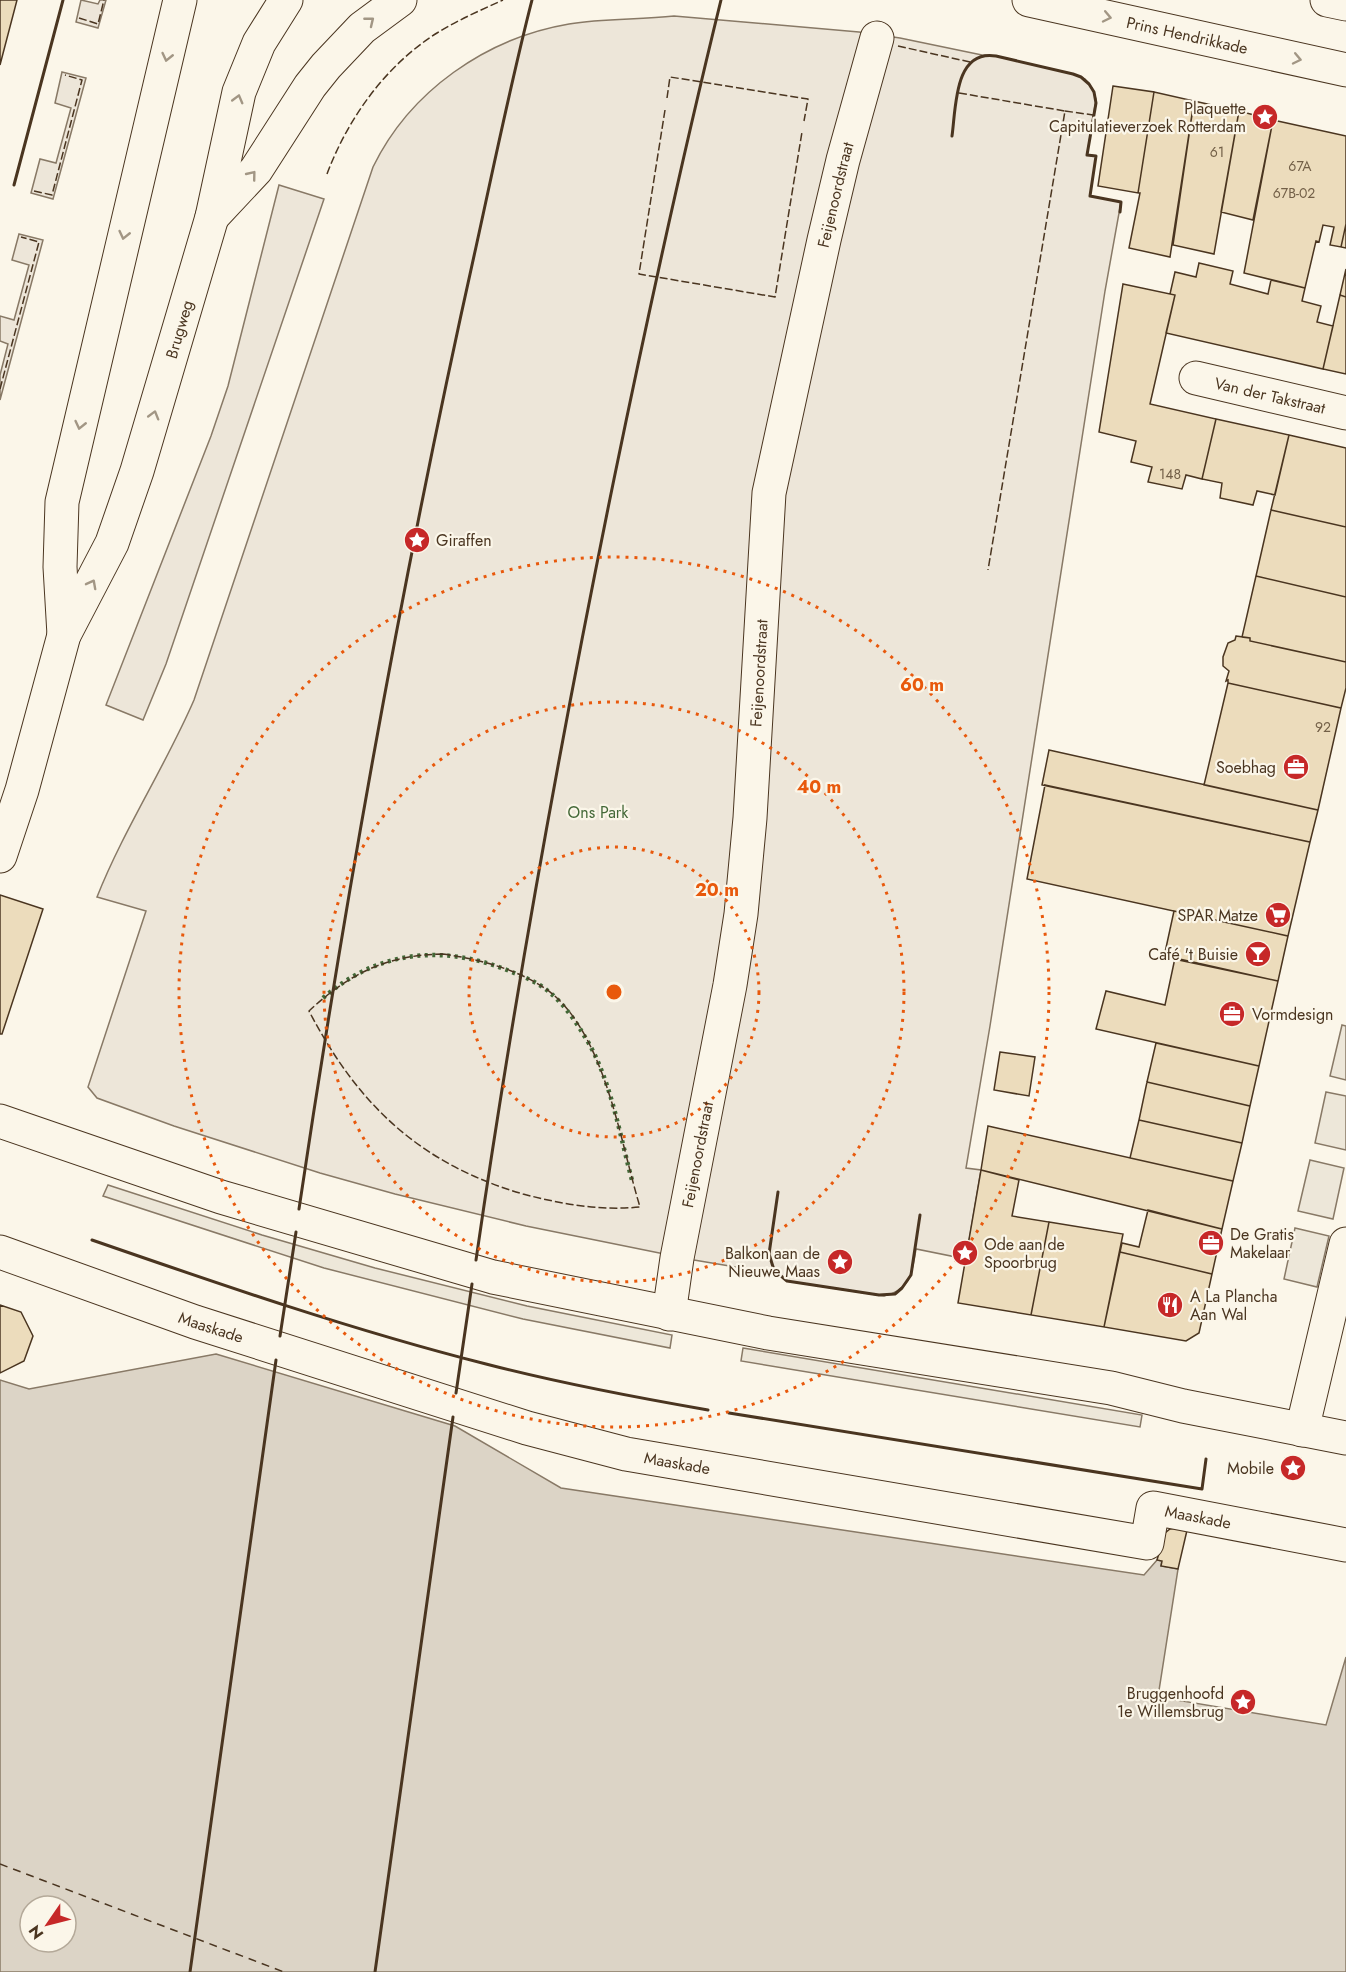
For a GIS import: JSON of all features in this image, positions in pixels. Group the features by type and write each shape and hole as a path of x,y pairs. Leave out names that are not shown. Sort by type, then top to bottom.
{"street":[{"name":"Brugweg","path":"64,635 60,567 63,502 180,0"},
{"path":"212,218 256,170 310,86 326,66 362,28 400,0"},
{"name":"Prins Hendrikkade","path":"1029,0 1346,70"},
{"path":"1328,0 1346,4"},
{"name":"Brugweg","path":"0,856 22,790 64,635 95,577 124,511 212,218 239,92 259,43 280,5"},
{"name":"Feijenoordstraat","path":"669,1314 677,1258 728,996 741,914 750,818 769,493 824,240 843,160 877,38"},
{"name":"Van der Takstraat","path":"1196,378 1346,413"},
{"path":"0,1121 221,1197 436,1261 538,1287 669,1314 888,1354 1111,1388 1183,1406 1346,1438"},
{"path":"1302,1430 1346,1244"},
{"name":"Maaskade","path":"0,1252 206,1326 527,1428 626,1454 1147,1543 1153,1508 1346,1545"}],"green space":[{"path":"81,0 98,4 100,0 106,0 98,28 76,22"},
{"name":"Ons Park","path":"674,16 859,32 996,56 1073,74 1085,79 1096,99 1087,155 1096,156 1090,196 1121,202 966,1168 981,1170 966,1259 916,1249 911,1273 905,1285 900,1290 884,1296 787,1281 777,1274 694,1260 526,1226 395,1194 320,1173 174,1126 97,1098 88,1087 146,911 97,897 119,847 194,700 373,167 389,140 429,92 480,55 538,31 569,24"},
{"path":"62,72 86,78 53,199 31,193 40,159 56,163 71,108 55,103"},
{"path":"279,185 324,199 166,664 143,720 106,705 211,436 228,386"},
{"path":"19,234 43,240 0,400 0,375 8,344 0,341 0,316 14,320 29,265 12,260"}],"shaded area":[{"path":"1342,1025 1346,1026 1346,1080 1330,1076"},
{"path":"1326,1092 1346,1096 1346,1150 1315,1143"},
{"path":"1310,1160 1344,1168 1333,1219 1298,1211"},
{"path":"108,1185 262,1235 375,1268 527,1306 672,1335 670,1348 523,1319 324,1268 103,1196"},
{"path":"1295,1228 1329,1236 1317,1287 1284,1279"},
{"path":"743,1348 1142,1415 1140,1427 741,1361"},
{"path":"216,1354 455,1426 561,1488 1144,1575 1157,1560 1162,1561 1161,1566 1178,1569 1158,1697 1326,1725 1346,1657 1346,1972 0,1972 0,1380 29,1389"}],"building":[{"path":"0,0 17,0 0,65"},
{"path":"1113,86 1154,92 1138,193 1098,186"},
{"path":"1154,92 1194,101 1170,257 1129,248 1140,193 1138,193"},
{"path":"1194,101 1239,111 1214,254 1173,245"},
{"path":"1239,111 1273,120 1253,220 1221,212"},
{"path":"1273,120 1346,136 1346,224 1341,247 1330,245 1334,227 1323,225 1319,242 1316,241 1305,288 1244,273"},
{"path":"1346,224 1346,248 1341,247"},
{"path":"1199,263 1233,271 1230,284 1268,294 1271,280 1305,288 1302,301 1321,306 1317,322 1333,326 1323,369 1166,333 1175,295 1170,294 1175,272 1196,277"},
{"path":"1346,269 1346,297 1340,295"},
{"path":"1123,284 1175,295 1150,404 1216,419 1202,479 1186,475 1182,489 1148,482 1152,467 1131,462 1136,441 1099,432"},
{"path":"1340,295 1346,297 1346,374 1323,369"},
{"path":"1216,419 1289,435 1275,495 1257,491 1253,505 1220,498 1222,483 1202,479"},
{"path":"1289,435 1346,448 1346,527 1271,510"},
{"path":"1271,510 1346,527 1346,597 1256,576"},
{"path":"1256,576 1346,597 1346,662 1250,641 1250,638 1242,637"},
{"path":"1236,636 1346,662 1346,688 1341,708 1228,683 1228,680 1226,681 1229,671 1223,666 1223,657 1228,643 1235,640"},
{"path":"1228,683 1341,708 1318,810 1204,785"},
{"path":"1049,750 1318,810 1310,842 1042,785"},
{"path":"1045,785 1310,842 1288,936 1027,879"},
{"path":"0,895 43,909 2,1034 0,1034"},
{"path":"1174,911 1288,936 1278,981 1164,957"},
{"path":"1175,958 1278,981 1259,1066 1096,1029 1106,991 1165,1005"},
{"path":"1156,1043 1259,1066 1250,1106 1147,1082"},
{"path":"1000,1052 1035,1057 1029,1096 994,1090"},
{"path":"1147,1082 1250,1106 1242,1143 1139,1120"},
{"path":"1139,1120 1242,1143 1233,1181 1130,1158"},
{"path":"988,1126 1233,1181 1222,1229 981,1170"},
{"path":"981,1170 1019,1180 1012,1216 1049,1222 1031,1315 958,1303"},
{"path":"1148,1210 1222,1229 1212,1274 1120,1252 1122,1243 1139,1247"},
{"path":"1049,1222 1123,1234 1104,1327 1031,1315"},
{"path":"1120,1252 1212,1274 1199,1333 1186,1341 1104,1327"},
{"path":"0,1305 21,1312 33,1336 24,1361 0,1373"},
{"path":"1188,1526 1178,1569 1161,1566 1162,1561 1157,1560 1165,1533 1170,1529"}],"ferry route":[{"path":"0,1864 284,1972"}],"hedge":[{"path":"323,998 365,970 410,957 434,955 482,962 538,984 568,1012 594,1053 608,1089 633,1184"}],"fence":[{"path":"79,18 98,24 104,0"},
{"path":"327,174 358,113 385,77 401,61 437,33 503,0"},
{"path":"898,46 970,62"},
{"path":"34,191 52,195 82,80 65,75"},
{"path":"667,98 670,77 808,99 804,121"},
{"path":"959,93 1065,111 988,570"},
{"path":"665,110 639,274 775,297 802,132"},
{"path":"1065,111 1093,115"},
{"path":"0,389 39,242 21,237"},
{"path":"443,954 510,970 546,989 566,1008 583,1032 608,1089 640,1207 611,1208 566,1204 523,1194 486,1181 453,1166 423,1148 371,1102 349,1075 328,1045 309,1011 339,986 370,969 404,958 443,954"}],"wall":[{"path":"14,185 63,0"},
{"path":"299,1209 357,847 401,606 450,366 532,0"},
{"path":"476,1260 522,966 575,673 652,299 721,0"},
{"path":"952,136 960,83 972,62 982,56 996,56 1081,77 1094,92 1096,103 1087,155 1096,156 1090,196 1121,202 1120,212"},
{"path":"778,1192 769,1254 774,1270 787,1281 879,1295 895,1294 911,1275 920,1215"},
{"path":"280,1336 296,1232"},
{"path":"92,1240 288,1306 436,1351 513,1371 708,1410"},
{"path":"456,1393 472,1284"},
{"path":"190,1972 276,1360"},
{"path":"729,1413 1202,1489 1206,1459"},
{"path":"375,1972 453,1417"}],"place":[{"name":"Plaquette Capitulatieverzoek Rotterdam","path":"1265,117"},
{"name":"Giraffen","path":"417,540"},
{"name":"Soebhag","path":"1296,767"},
{"name":"SPAR Matze","path":"1278,915"},
{"name":"Café 't Buisie","path":"1258,954"},
{"name":"Vormdesign","path":"1232,1014"},
{"name":"De Gratis Makelaar","path":"1211,1243"},
{"name":"Ode aan de Spoorbrug","path":"965,1253"},
{"name":"Balkon aan de Nieuwe Maas","path":"840,1262"},
{"name":"A La Plancha Aan Wal","path":"1170,1305"},
{"name":"Mobile","path":"1293,1468"},
{"name":"Bruggenhoofd 1e Willemsbrug","path":"1243,1702"}]}
